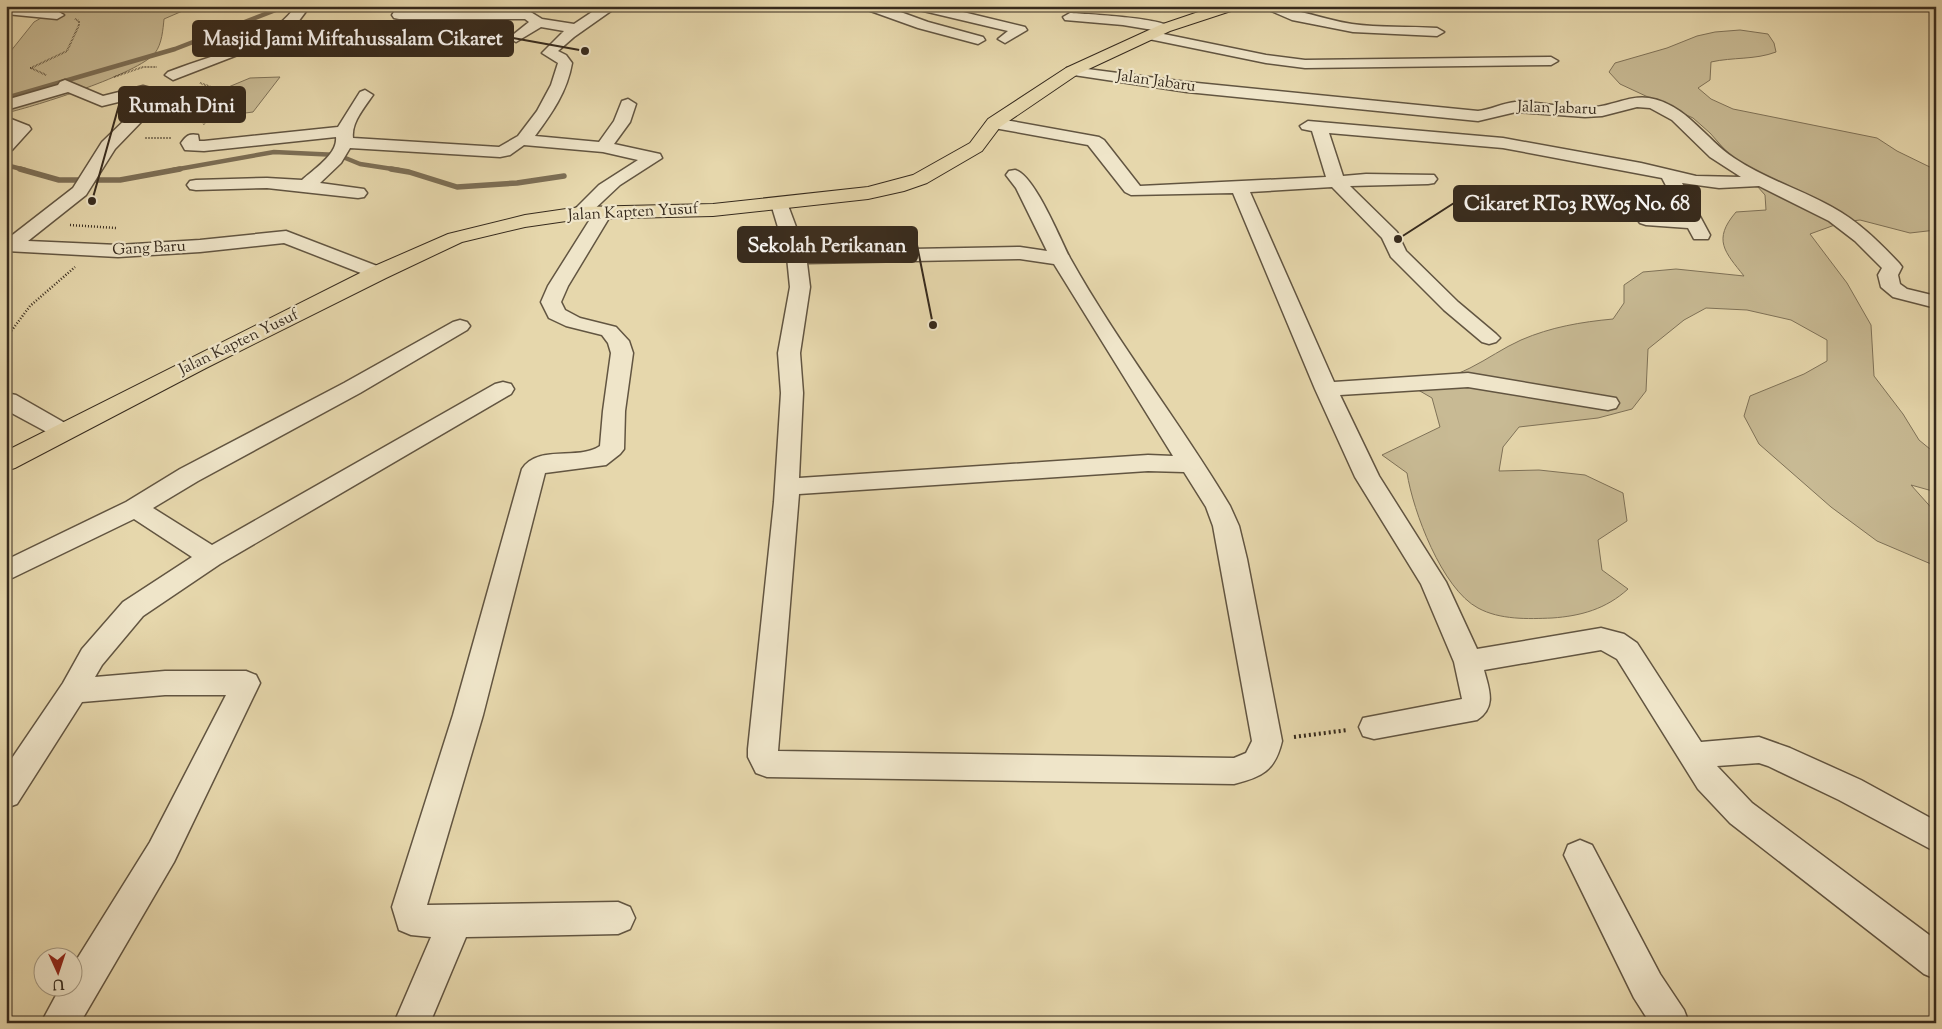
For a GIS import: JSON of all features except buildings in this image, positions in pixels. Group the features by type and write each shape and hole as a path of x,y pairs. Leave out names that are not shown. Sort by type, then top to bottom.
{"main road":[{"name":"Jalan Kapten Yusuf","path":"6,462 378,273 455,238 507,225 580,213 714,210 780,204 868,193 920,179 976,147 994,123 1072,71 1165,28 1226,7"}],"street":[{"path":"173,75 248,46 272,34 288,25 303,6"},
{"path":"524,140 555,98 563,78 565,63 561,58 549,53 550,51 577,28 611,6"},
{"path":"870,6 923,25 978,40"},
{"path":"920,6 1020,30 1005,39"},
{"path":"1267,6 1297,17 1353,28 1437,32"},
{"path":"6,10 57,15"},
{"path":"399,15 510,13 529,16 538,22 577,28"},
{"path":"1070,17 1122,21 1165,28"},
{"path":"516,38 538,22"},
{"path":"1149,35 1266,59 1305,64 1551,61"},
{"name":"Jalan Jabaru","path":"1072,71 1187,87 1478,116 1492,116 1505,109 1516,107 1586,113 1610,110 1637,102 1652,103 1666,108 1715,152 1759,180 1825,211 1860,234 1892,267 1888,275 1891,287 1900,293 1936,302"},
{"path":"6,105 61,83"},
{"name":"Gang Baru","path":"61,83 102,101 143,91 171,98 144,111 115,138 80,191 10,246 96,251 171,248 286,237 378,273"},
{"path":"306,186 341,146 351,116 365,95"},
{"path":"603,147 622,122 628,104"},
{"path":"6,122 23,129 6,146"},
{"path":"994,123 1093,141 1098,144 1131,188 1137,191 1366,179 1428,179"},
{"path":"1489,338 1451,306 1398,253 1390,236 1336,182 1314,127 1504,143 1708,182 1759,180"},
{"path":"192,139 189,143 191,146 341,146 500,152 511,149 516,142 524,140 657,153 593,197 580,213"},
{"path":"780,204 796,257 800,287 789,354 792,393 786,487 763,749 763,757 767,764 781,766 1234,771 1253,766 1264,754 1267,741 1226,526 1211,492 1190,464 1061,259 1024,187 1015,175"},
{"path":"1646,218 1697,229 1670,176"},
{"path":"196,186 267,183 358,193"},
{"path":"1238,187 1326,389 1367,477 1433,582 1468,662 1477,698 1475,706 1467,711 1374,727"},
{"path":"603,213 558,286 551,302 556,314 573,322 609,331 618,341 622,353 614,411 612,449 598,460 541,464 534,469 468,715 410,907 411,919 454,921 618,918"},
{"path":"6,233 39,225"},
{"path":"1020,253 1050,238"},
{"path":"796,257 1020,253 1061,259"},
{"path":"6,571 135,508 189,475 352,388 460,326"},
{"path":"1326,389 1468,380 1608,403"},
{"path":"6,794 73,691 92,657 133,609 164,586 211,557 503,389"},
{"path":"8,400 18,409 40,418 64,432"},
{"path":"786,487 1148,463 1190,464"},
{"path":"135,508 211,557"},
{"path":"1468,662 1600,639 1614,642 1627,651 1695,755 1709,780 1741,813 1936,962"},
{"path":"59,1023 162,852 246,683 165,683 73,691"},
{"path":"1695,755 1738,750 1759,750 1779,757 1850,790 1936,838"},
{"path":"1580,855 1647,986 1672,1023"},
{"path":"412,1023 454,921"}],"path":[{"path":"57,15 75,18 79,21 67,51 31,68 61,83"},
{"path":"115,138 192,139"},
{"path":"39,225 116,228"},
{"path":"6,338 17,326 26,311 53,284 96,251"},
{"path":"1267,741 1374,727"}],"shaded area":[{"path":"62,6 194,6 164,19 159,45 155,53 145,61 129,70 85,88 40,104 6,113 6,57 34,22"},
{"path":"1740,30 1768,34 1774,43 1776,52 1768,55 1711,62 1710,80 1698,88 1711,99 1733,109 1877,138 1897,151 1936,170 1936,230 1910,233 1860,220 1843,222 1810,234 1847,283 1871,325 1874,376 1903,414 1919,440 1936,454 1936,492 1911,485 1936,513 1936,559 1931,564 1877,541 1831,507 1759,444 1744,416 1750,396 1804,374 1827,361 1827,340 1791,320 1747,310 1706,308 1684,320 1648,349 1646,391 1632,409 1598,418 1519,427 1503,447 1499,471 1539,470 1585,475 1623,493 1627,521 1598,540 1602,570 1628,589 1611,602 1593,610 1573,615 1552,618 1524,618 1505,617 1487,612 1465,598 1441,567 1423,527 1410,489 1407,473 1382,455 1440,427 1432,398 1413,387 1442,379 1477,365 1514,343 1532,335 1566,326 1613,319 1624,303 1624,285 1643,272 1676,269 1744,276 1727,253 1723,238 1724,230 1736,212 1766,210 1765,195 1710,133 1693,118 1620,84 1609,72 1615,63 1667,48 1697,36"},
{"path":"280,77 253,112 215,117 226,88 250,78"}],"waterway":[{"path":"6,98 175,49 286,6"},
{"path":"173,170 274,152 338,155 360,164 399,170"},
{"path":"6,165 25,170"},
{"path":"20,169 59,180 120,180 180,169"},
{"path":"391,169 409,172 457,187 517,183 564,176"}],"place":[{"name":"Masjid Jami Miftahussalam Cikaret","path":"585,51"},
{"name":"Rumah Dini","path":"92,201"},
{"name":"Cikaret RT03 RW05 No. 68","path":"1398,239"},
{"name":"Sekolah Perikanan","path":"933,325"}]}
